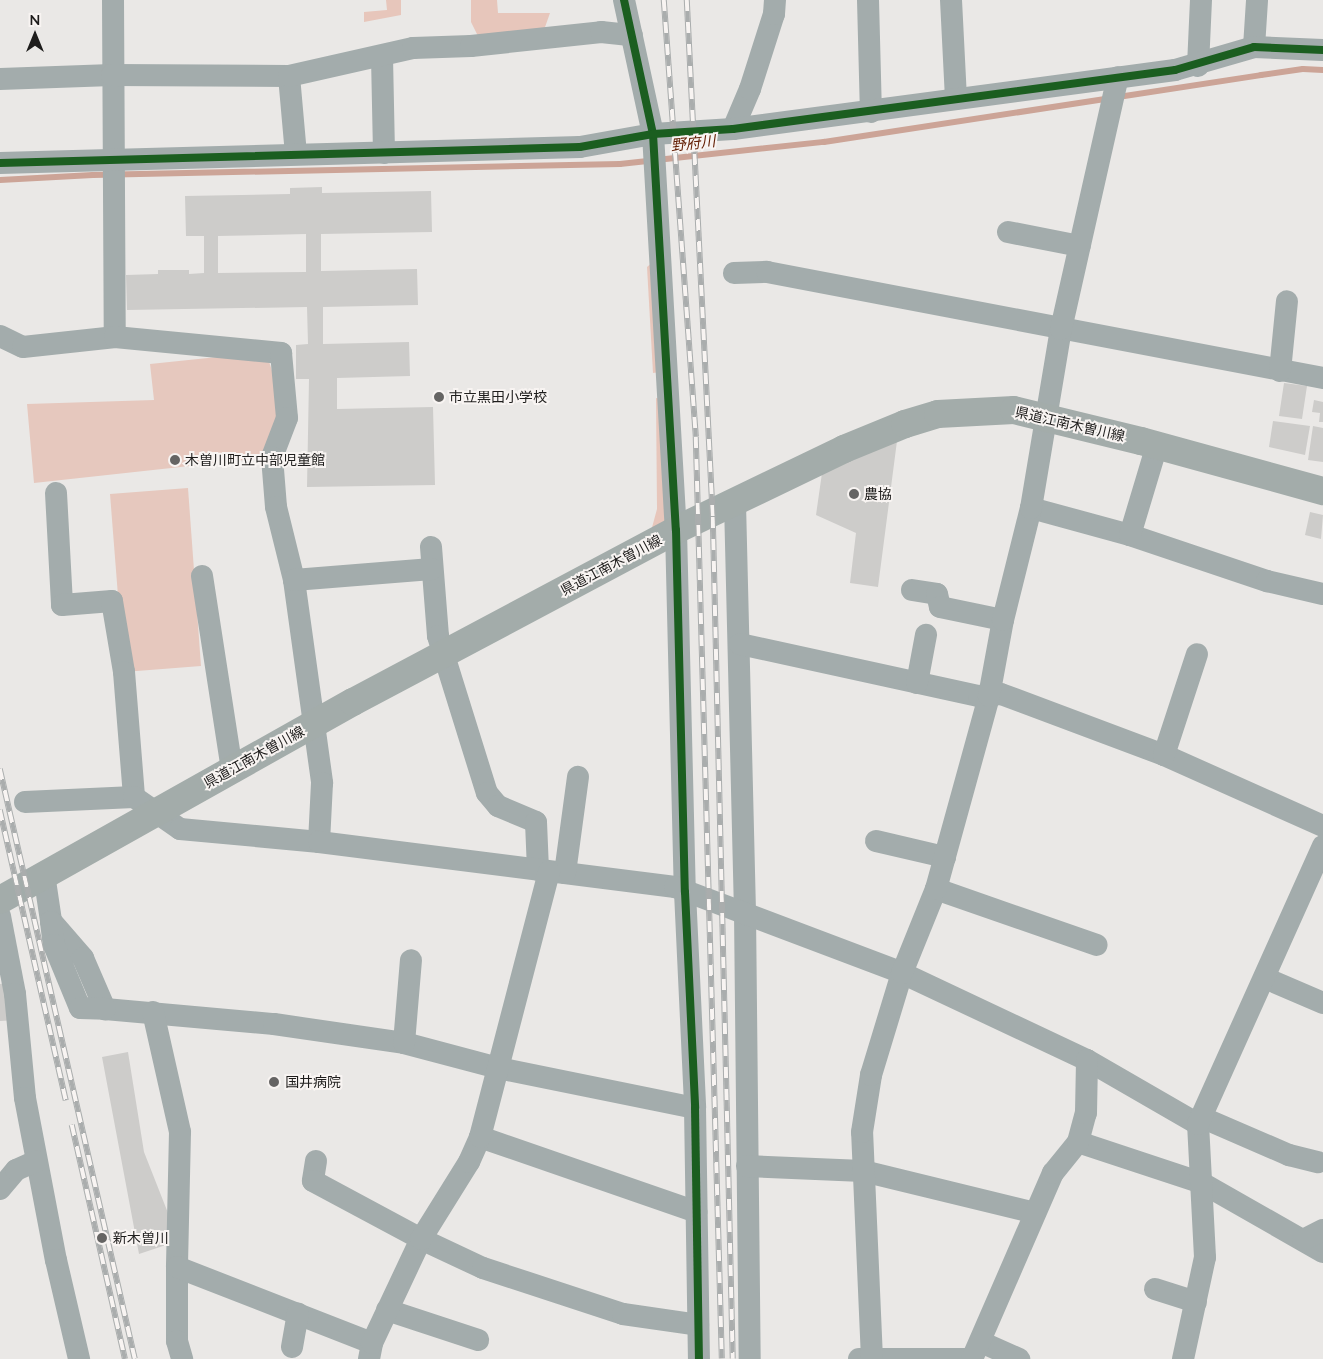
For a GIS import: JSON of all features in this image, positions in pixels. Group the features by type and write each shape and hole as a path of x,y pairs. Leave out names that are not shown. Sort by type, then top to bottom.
{"main road":[{"name":"県道江南木曽川線","path":"0,900 44,874 145,804 232,769 676,530 844,449 938,414 1014,410 1047,416 1323,491"}],"street":[{"path":"113,0 115,338"},
{"path":"624,0 654,140 676,530 685,892 695,1108 699,1359"},
{"path":"733,129 750,89 774,14 775,0"},
{"path":"868,0 871,112"},
{"path":"951,0 956,99"},
{"path":"1198,66 1201,0"},
{"path":"1254,47 1257,0"},
{"path":"0,79 112,74 288,76 382,57 413,48 471,46 601,32 632,35"},
{"path":"0,163 114,163 296,154 384,154 580,148 1117,80 1198,66 1254,47 1323,50"},
{"path":"382,57 384,154"},
{"path":"288,76 296,154"},
{"path":"872,1359 862,1132 871,1075 902,973 936,889 989,696 1003,620 1031,508 1061,329 1117,80"},
{"path":"1008,232 1080,246"},
{"path":"734,273 767,272 1323,378"},
{"path":"1280,371 1287,301"},
{"path":"0,336 23,348 115,338 281,352 287,418 272,456 276,507 294,580 322,783 319,842"},
{"path":"1130,536 1157,445"},
{"path":"56,493 62,605 112,601 145,804"},
{"path":"735,503 740,644 745,912 750,1359"},
{"path":"1031,508 1130,536 1267,581 1323,594"},
{"path":"431,546 438,636 487,793 498,806 536,822 550,872"},
{"path":"294,580 432,569"},
{"path":"202,576 232,769"},
{"path":"912,590 937,594 940,607 1003,620"},
{"path":"917,683 926,635"},
{"path":"740,644 917,683 989,696 1001,694 1164,755 1323,826"},
{"path":"1164,755 1197,654"},
{"path":"177,1267 298,1314 371,1351 421,1239 469,1162 480,1137 550,872 578,777"},
{"path":"25,802 145,804 180,829 319,842 675,887 902,973 1088,1060 1199,1120 1289,1155 1318,1162"},
{"path":"876,841 945,857"},
{"path":"1188,1358 1205,1257 1199,1120 1265,978 1323,846"},
{"path":"44,874 51,920 69,956 105,1010 153,1012 274,1024 404,1043 498,1068 695,1108"},
{"path":"936,889 1096,945"},
{"path":"0,916 15,994 25,1098 36,1161 79,1359"},
{"path":"404,1043 411,960"},
{"path":"1265,978 1323,1002"},
{"path":"153,1012 180,1132 177,1341 182,1359"},
{"path":"1019,1359 976,1350 1053,1173 1078,1142 1086,1113 1088,1060"},
{"path":"480,1137 696,1212"},
{"path":"1078,1142 1202,1183 1323,1252"},
{"path":"0,1189 16,1170 36,1161"},
{"path":"316,1161 314,1181 421,1239 483,1268 566,1297 623,1314 698,1325"},
{"path":"747,1166 863,1171 1035,1213"},
{"path":"1303,1240 1323,1230"},
{"path":"1155,1289 1196,1302"},
{"path":"388,1310 478,1340"},
{"path":"292,1347 298,1314"},
{"path":"859,1359 966,1359"}],"shaded area":[{"path":"386,0 401,0 401,15 364,22 364,12 387,10"},
{"path":"471,0 497,0 498,13 550,13 544,30 478,36 471,22"},
{"path":"660,256 667,371 653,373 647,267"},
{"path":"266,352 287,418 272,457 34,483 27,404 154,400 150,364"},
{"path":"656,398 669,400 676,530 647,546 657,509"},
{"path":"188,488 201,666 124,672 110,494"}],"building":[{"path":"322,187 322,193 431,191 432,232 321,234 321,271 417,269 418,305 323,307 323,344 409,342 410,376 337,378 337,409 433,407 435,485 307,487 309,379 296,379 296,345 308,344 307,307 127,310 126,275 158,274 158,270 189,270 189,274 204,273 204,236 186,236 185,196 290,194 290,188","holes":["306,234 306,272 218,273 218,236"]},
{"path":"1284,383 1307,386 1302,419 1279,416"},
{"path":"1314,400 1323,402 1323,422 1319,422 1320,413 1312,412"},
{"path":"1273,421 1310,426 1305,455 1269,447"},
{"path":"1313,426 1323,428 1323,462 1308,460"},
{"name":"農協","path":"897,441 878,587 850,583 856,533 816,515 822,473"},
{"path":"1310,512 1323,515 1321,539 1305,535"},
{"path":"13,982 17,1020 0,1021 0,984"},
{"path":"128,1052 144,1152 168,1213 175,1242 139,1254 102,1057"}],"waterway":[{"name":"野府川","path":"0,180 93,175 620,164 824,142 1261,75 1303,69 1323,70"}],"railway":[{"path":"664,0 696,437 722,1359"},
{"path":"687,0 713,517 733,1359"},
{"path":"0,769 135,1359"},
{"path":"0,810 66,1101"},
{"path":"72,1125 125,1359"}],"cycle path":[{"path":"624,0 653,134 676,530 685,892 695,1108 699,1359"},
{"path":"0,163 580,147 653,134 733,129 1175,70 1254,47 1323,50"}],"place":[{"name":"市立黒田小学校","path":"439,397"},
{"name":"木曽川町立中部児童館","path":"175,460"},
{"name":"農協","path":"854,494"},
{"name":"国井病院","path":"274,1082"},
{"name":"新木曽川","path":"102,1238"}]}
